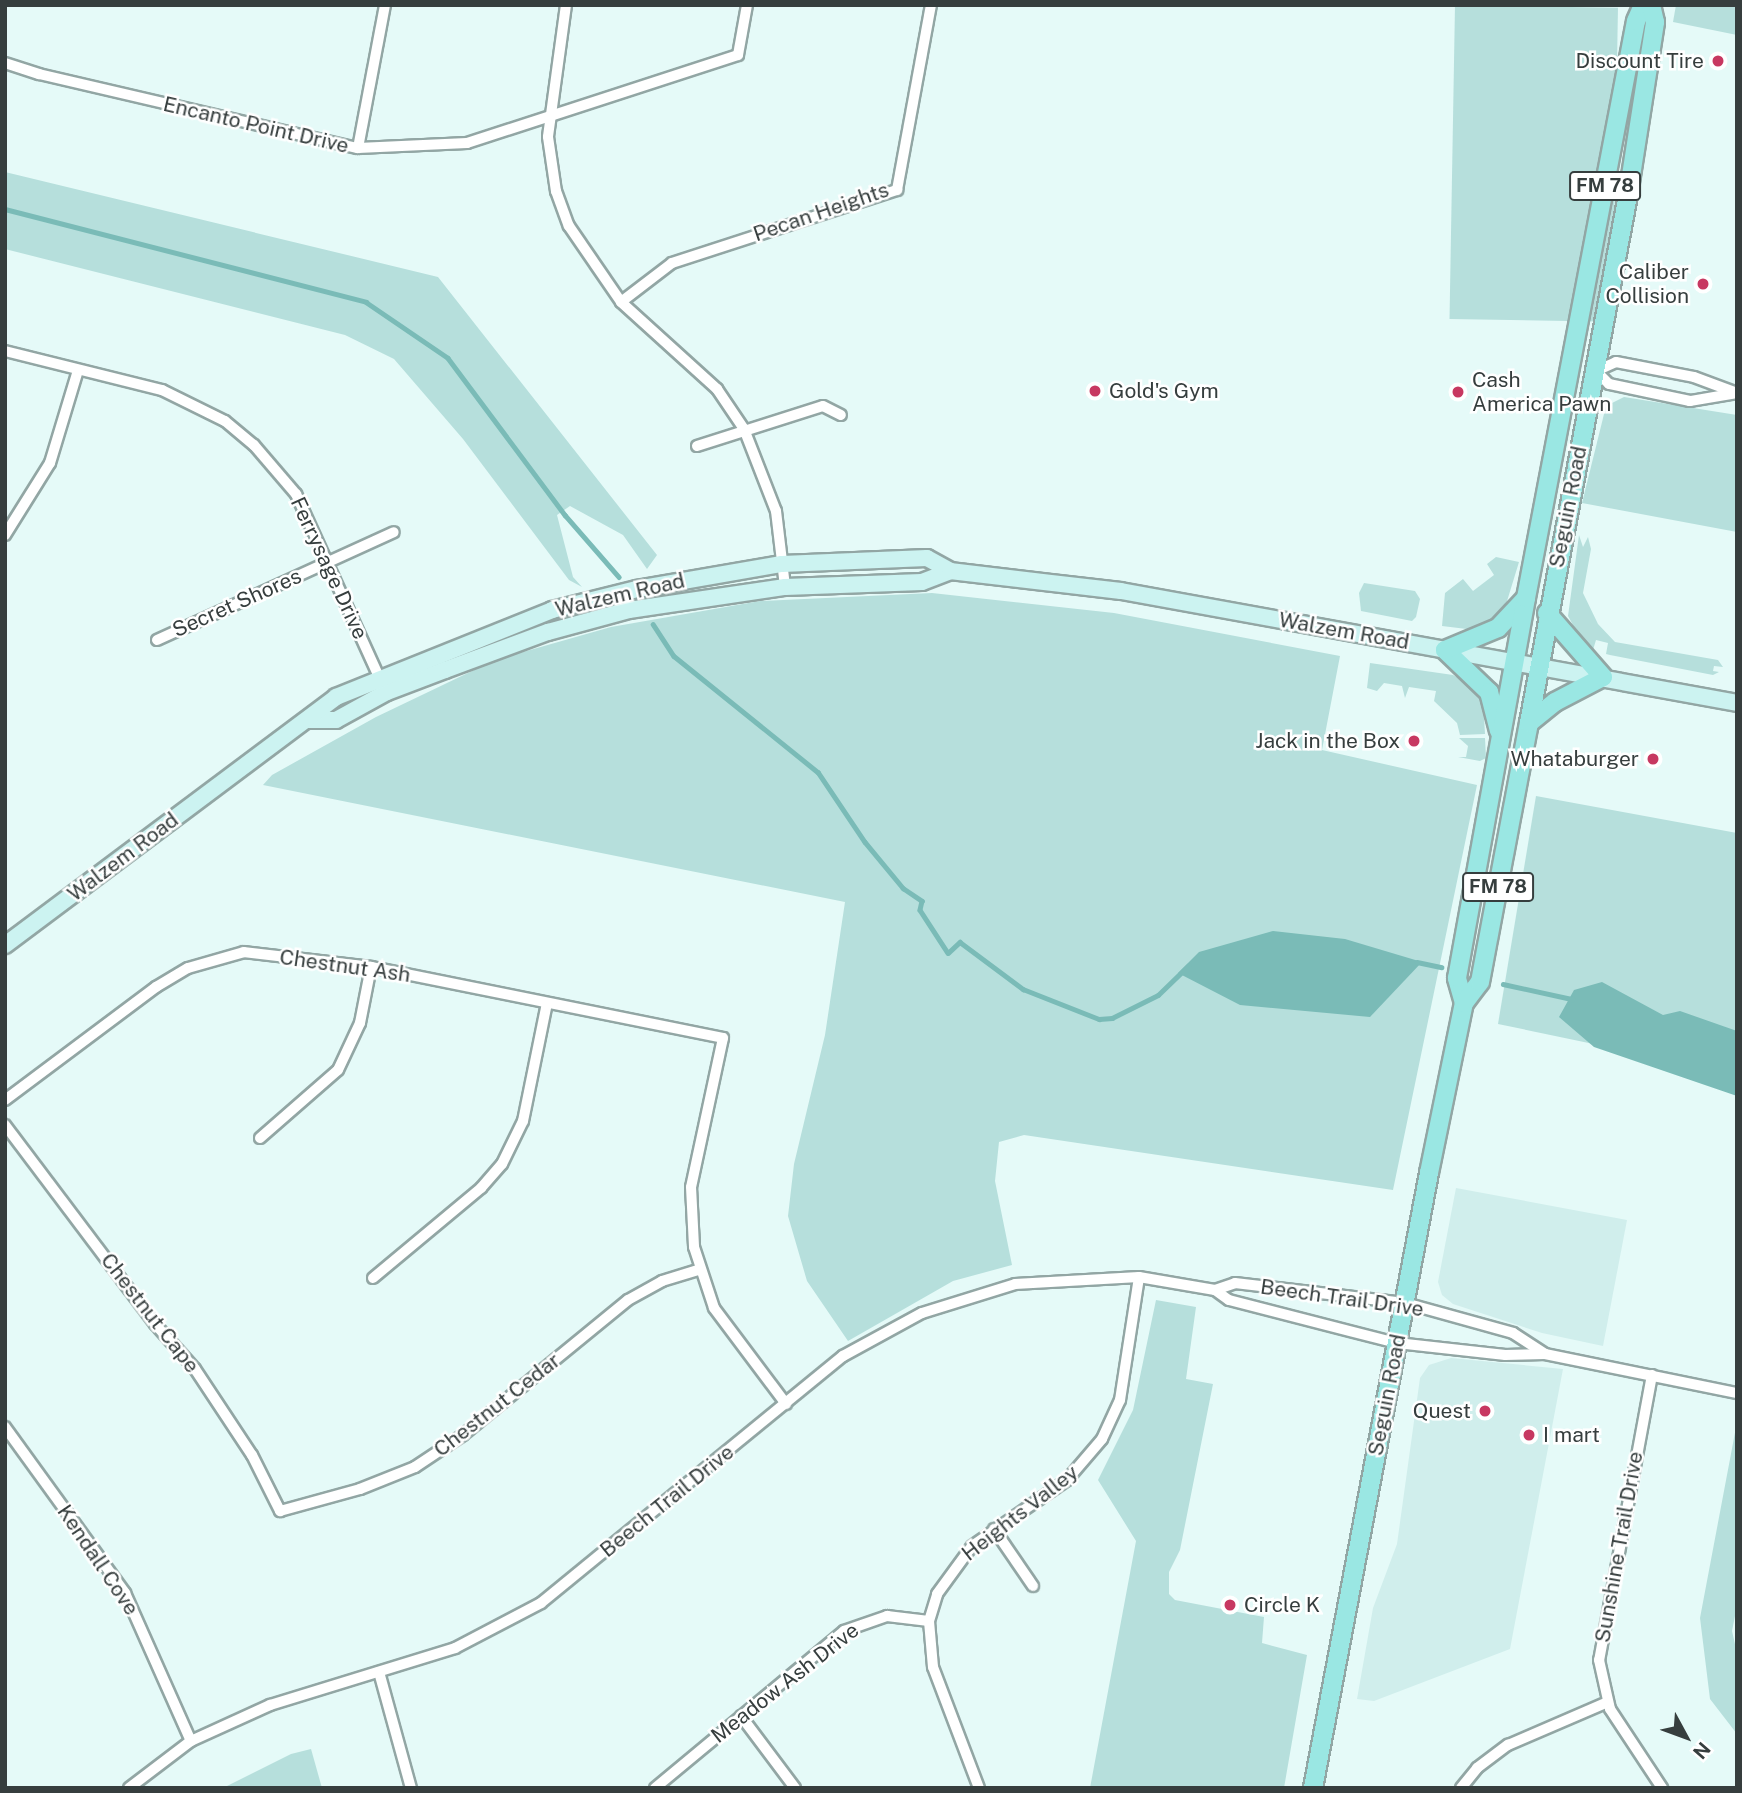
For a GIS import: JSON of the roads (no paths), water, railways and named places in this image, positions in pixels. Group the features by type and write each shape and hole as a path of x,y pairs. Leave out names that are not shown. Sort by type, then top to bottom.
{"main road":[{"name":"Seguin Road","path":"1464,1003 1457,978 1502,744 1525,598 1561,424 1636,21 1643,5"},
{"name":"Seguin Road","path":"1313,1788 1464,1003 1480,982 1547,613 1596,371 1655,22 1651,5"},
{"path":"1561,424 1573,398 1596,371 1588,361 1581,313"},
{"path":"1502,744 1489,692 1445,650 1498,628 1525,598"},
{"path":"1529,723 1555,702 1603,677 1547,613"}],"street":[{"path":"358,148 385,5"},
{"path":"566,5 548,115 553,172 569,226 621,302 717,389 744,429 776,511 785,587"},
{"name":"Encanto Point Drive","path":"5,63 358,148 467,143 738,55 747,5"},
{"name":"Pecan Heights","path":"621,302 672,263 897,190 931,5"},
{"name":"Ferrysage Drive","path":"5,351 162,390 225,421 275,466 296,494 379,677"},
{"path":"1616,362 1695,377 1737,393 1690,401 1609,384 1596,371 1616,362"},
{"path":"5,535 50,463 78,370"},
{"path":"697,446 823,406 841,415"},
{"name":"Secret Shores","path":"157,640 394,532"},
{"name":"Walzem Road","path":"5,944 309,720 336,697 379,677 552,610 637,589 782,564 927,558 950,571 1121,591 1737,703"},
{"name":"Walzem Road","path":"309,720 336,720 387,692 548,632 629,610 785,587 922,582 950,571"},
{"name":"Chestnut Ash","path":"5,1100 188,968 244,952 371,967 723,1038 691,1187 698,1270"},
{"path":"260,1138 338,1070 360,1023 371,967"},
{"path":"373,1278 481,1188 506,1157 523,1121 547,1003"},
{"name":"Chestnut Cape","path":"5,1125 155,1324 195,1369 252,1455 280,1511"},
{"path":"698,1270 725,1327 786,1404"},
{"name":"Chestnut Cedar","path":"280,1511 360,1489 415,1467 463,1435 628,1300 662,1281 698,1270"},
{"name":"Beech Trail Drive","path":"130,1788 191,1741 270,1705 455,1648 541,1603 843,1356 922,1313 1015,1284 1139,1277 1214,1290 1229,1300 1397,1343 1504,1355 1545,1354 1737,1393"},
{"name":"Heights Valley","path":"979,1788 933,1667 929,1620 950,1570 994,1530 1067,1480 1102,1439 1120,1400 1139,1277"},
{"name":"Beech Trail Drive","path":"1214,1290 1235,1283 1405,1303 1513,1333 1545,1354"},
{"name":"Sunshine Trail Drive","path":"1652,1375 1599,1660 1608,1702 1662,1788"},
{"name":"Kendall Cove","path":"5,1427 125,1593 191,1741"},
{"path":"994,1530 1033,1586"},
{"name":"Meadow Ash Drive","path":"655,1788 859,1622 887,1616 929,1620"},
{"path":"379,1672 411,1788"},
{"path":"1461,1788 1476,1768 1508,1745 1608,1702"},
{"path":"741,1716 795,1788"}],"waterway":[{"path":"5,209 366,302 448,358 565,515 619,577"},
{"path":"653,624 674,656 818,772 865,842 903,888 922,901 920,910 948,953 960,942 1023,989 1099,1019 1112,1018 1158,995 1188,966"},
{"path":"1417,962 1441,967"},
{"path":"1503,984 1572,999"}],"place":[{"name":"Discount Tire","path":"1718,61"},
{"name":"Caliber Collision","path":"1703,284"},
{"name":"Gold's Gym","path":"1095,391"},
{"name":"Cash America Pawn","path":"1458,392"},
{"name":"Jack in the Box","path":"1414,741"},
{"name":"Whataburger","path":"1653,759"},
{"name":"Quest","path":"1485,1411"},
{"name":"I mart","path":"1529,1435"},
{"name":"Circle K","path":"1230,1605"}]}
